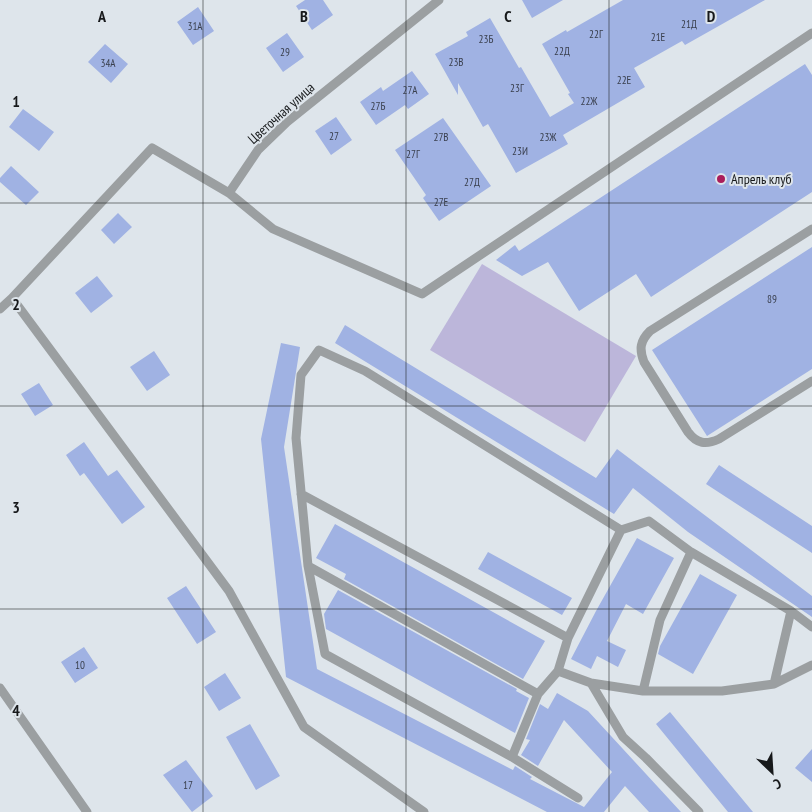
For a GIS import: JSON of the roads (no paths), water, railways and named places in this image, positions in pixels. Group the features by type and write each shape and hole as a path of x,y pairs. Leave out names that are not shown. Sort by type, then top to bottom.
{"lane":[{"name":"Цветочная улица","path":"229,193 258,150 287,122 438,0"},
{"path":"0,309 152,148 229,193 273,229 422,294 812,33"},
{"path":"812,229 650,331 642,340 640,353 688,432 693,438 704,443 719,440 812,381"},
{"path":"12,298 229,591 304,727 424,812"},
{"path":"578,798 512,757 325,654 308,566 296,438 301,375 320,350 365,370 621,530"},
{"path":"301,494 568,638"},
{"path":"512,757 538,694 558,671 568,638 621,530 650,521 691,552 791,611 812,627"},
{"path":"643,691 660,620 691,552"},
{"path":"308,566 538,694"},
{"path":"774,684 791,611"},
{"path":"558,671 591,683 643,691 722,691 774,684 812,665"},
{"path":"591,683 623,737 699,812"},
{"path":"0,688 87,812"}],"place":[{"name":"Апрель клуб","path":"721,179"}]}
